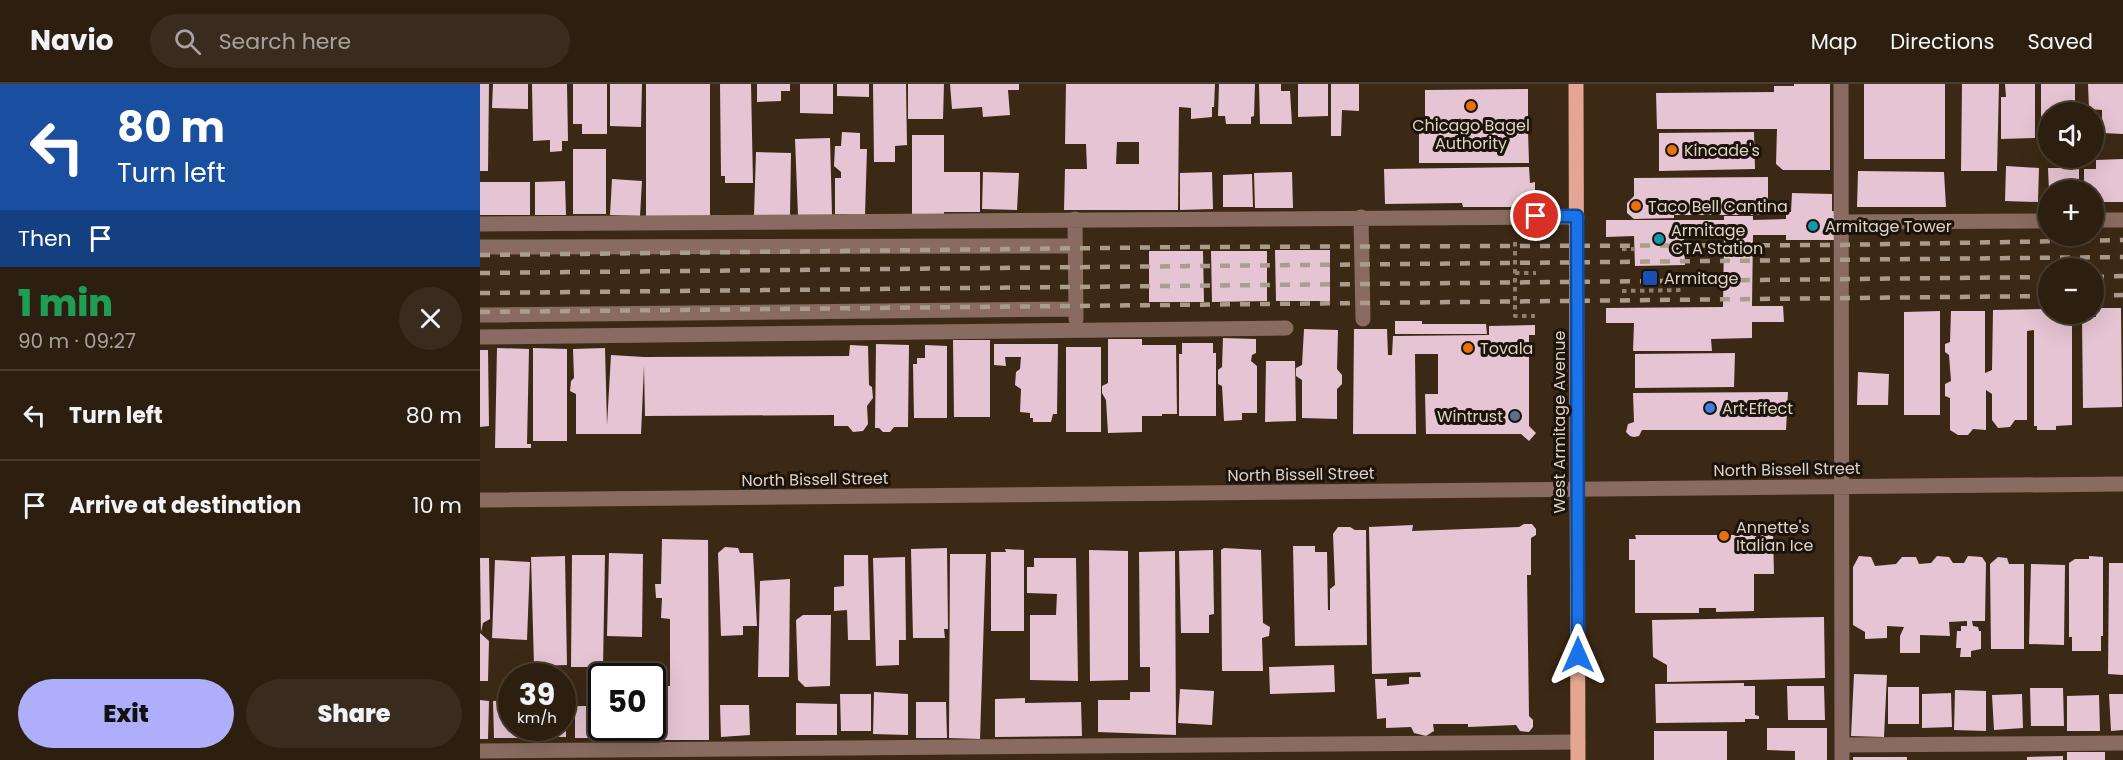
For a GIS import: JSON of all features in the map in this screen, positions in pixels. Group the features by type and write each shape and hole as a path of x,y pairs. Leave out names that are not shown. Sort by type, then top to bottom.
{"main road":[{"name":"West Armitage Avenue","path":"1576,84 1578,760"}],"street":[{"path":"1841,84 1842,752 2123,743"},
{"path":"480,224 1577,216"},
{"path":"1361,217 1363,319"},
{"path":"1075,219 1076,331"},
{"path":"2104,220 2123,220"},
{"path":"1841,222 2038,221"},
{"path":"480,247 1075,246"},
{"path":"480,315 1076,309"},
{"path":"480,337 1286,328"},
{"name":"North Bissell Street","path":"480,500 2123,484"},
{"path":"480,751 1578,742"}],"path":[{"path":"1515,241 1515,316 1535,316"},
{"path":"1622,249 1634,249"},
{"path":"1515,273 1536,273"},
{"path":"1622,291 1685,291"}],"building":[{"path":"480,84 489,84 488,171 480,171"},
{"path":"493,84 528,84 528,109 492,108"},
{"path":"532,84 567,84 568,141 562,141 562,151 550,152 550,140 533,141"},
{"path":"573,84 607,84 607,134 582,134 582,124 573,124"},
{"path":"610,84 642,84 641,127 610,126"},
{"path":"646,84 710,84 710,217 646,217"},
{"path":"720,84 751,84 753,183 725,183 725,176 721,176"},
{"path":"757,84 790,84 790,91 781,91 781,101 757,102"},
{"path":"800,84 833,84 833,114 800,113"},
{"path":"837,84 869,84 869,97 837,96"},
{"path":"873,84 906,84 907,145 895,146 895,162 874,162"},
{"path":"908,84 944,84 943,119 908,119"},
{"path":"950,84 1019,84 1019,90 1008,90 1010,115 983,117 982,107 952,109"},
{"path":"1066,84 1215,84 1212,117 1191,119 1191,108 1179,107 1178,210 1064,210 1065,169 1087,169 1086,144 1065,144","holes":["1117,142 1139,142 1139,164 1116,164"]},
{"path":"1219,84 1255,84 1254,116 1251,117 1251,124 1226,124 1225,116 1218,116"},
{"path":"1259,84 1281,84 1281,91 1290,91 1292,124 1260,124"},
{"path":"1298,84 1328,84 1328,116 1298,117"},
{"path":"1331,84 1359,84 1359,111 1342,110 1341,136 1331,136"},
{"path":"1794,84 1830,84 1830,170 1783,170 1776,164 1777,129 1657,129 1656,93 1774,92 1774,86 1794,86"},
{"path":"1864,84 1945,84 1945,159 1864,159"},
{"path":"1962,84 1999,84 1997,171 1961,171"},
{"path":"2005,84 2035,84 2035,138 2001,139 2001,97 2006,97"},
{"path":"2041,84 2075,84 2075,102 2041,102"},
{"path":"2088,84 2123,84 2123,134 2104,133 2104,102 2089,102"},
{"path":"1528,89 1528,123 1464,124 1460,118 1457,124 1425,124 1425,90"},
{"path":"1419,130 1528,130 1529,163 1419,163"},
{"path":"842,132 860,133 860,149 867,149 865,215 835,214 835,178 841,178 841,172 834,166 835,146 841,146"},
{"path":"1754,132 1755,169 1659,171 1659,133"},
{"path":"912,135 944,135 944,172 980,172 980,212 912,215"},
{"path":"830,138 832,215 798,216 795,139"},
{"path":"573,149 606,149 606,214 573,214"},
{"path":"756,152 791,153 790,215 754,215"},
{"path":"2123,159 2123,202 2104,202 2104,180 2084,180 2084,169 2104,168 2104,160"},
{"path":"2006,166 2039,168 2038,202 2005,201"},
{"path":"1529,167 1530,183 1535,182 1535,204 1528,204 1528,207 1463,207 1462,203 1385,204 1384,169"},
{"path":"2048,168 2079,168 2079,180 2049,180"},
{"path":"1858,171 1944,172 1946,207 1857,207"},
{"path":"983,172 1019,173 1017,210 982,209"},
{"path":"1212,172 1213,209 1180,210 1180,173"},
{"path":"1292,172 1293,208 1255,208 1254,173"},
{"path":"1252,174 1253,207 1223,207 1223,175"},
{"path":"1768,177 1768,215 1674,215 1674,218 1634,219 1627,213 1627,203 1634,196 1634,178"},
{"path":"612,179 642,181 640,216 610,215"},
{"path":"565,181 566,215 535,215 535,182"},
{"path":"480,182 530,182 530,215 480,215"},
{"path":"1792,193 1832,194 1832,211 1841,212 1840,240 1786,240 1786,235 1753,235 1752,306 1783,306 1784,322 1752,322 1752,338 1711,339 1712,351 1633,351 1634,323 1606,323 1606,308 1723,307 1724,235 1684,236 1685,265 1635,266 1634,236 1606,237 1606,220 1724,220 1724,216 1753,216 1753,220 1786,219 1786,212 1791,212"},
{"path":"1275,250 1330,250 1330,301 1276,301"},
{"path":"1149,251 1203,251 1204,302 1149,302"},
{"path":"1211,251 1267,251 1267,301 1212,302"},
{"path":"2104,308 2121,308 2122,407 2083,408 2082,324 2104,324"},
{"path":"2038,309 2038,324 2072,324 2072,425 2056,426 2056,430 2037,430 2037,426 2034,426 2034,330 2027,331 2027,420 2015,420 2010,427 1998,428 1992,420 1992,394 1986,390 1986,430 1973,429 1968,435 1958,435 1950,430 1950,398 1945,396 1945,384 1951,381 1949,355 1945,352 1945,344 1950,342 1951,311 1985,311 1985,373 1992,370 1993,310"},
{"path":"1940,311 1940,415 1904,415 1904,312"},
{"path":"1395,321 1422,321 1422,324 1486,324 1487,334 1395,334"},
{"path":"1535,325 1535,335 1529,335 1529,426 1536,433 1529,441 1521,434 1426,434 1425,394 1438,394 1438,354 1415,354 1416,434 1353,434 1354,329 1387,329 1388,355 1392,355 1393,336 1489,335 1489,326"},
{"path":"1304,329 1338,330 1337,369 1342,375 1342,384 1337,389 1337,419 1302,418 1302,380 1296,376 1296,368 1302,365"},
{"path":"1223,338 1256,339 1256,353 1252,355 1251,361 1257,366 1257,413 1242,413 1242,420 1224,421 1222,386 1218,384 1218,370 1222,367"},
{"path":"1108,339 1142,339 1142,345 1176,345 1177,414 1142,416 1142,432 1108,433 1106,400 1102,393 1102,386 1108,383"},
{"path":"953,340 990,340 990,417 954,417"},
{"path":"1182,343 1213,343 1213,353 1216,353 1216,416 1179,416 1179,354 1182,354"},
{"path":"876,344 909,345 908,427 894,427 890,432 883,432 875,428"},
{"path":"994,344 1058,344 1057,414 1053,414 1051,422 1033,422 1030,413 1020,412 1021,389 1015,385 1021,357 1005,357 1006,366 994,365"},
{"path":"850,345 868,346 869,385 872,387 873,398 867,406 868,424 863,431 853,432 848,426 834,426 834,415 645,416 644,366 641,434 576,434 576,394 570,391 571,381 574,378 573,349 605,348 607,425 611,355 644,357 849,356"},
{"path":"925,345 947,346 947,418 914,418 913,364 917,364 917,358 925,358"},
{"path":"1066,347 1101,347 1101,432 1066,432"},
{"path":"497,348 529,349 527,444 531,444 531,448 495,448"},
{"path":"533,348 567,349 567,441 533,441"},
{"path":"480,350 488,350 489,426 480,427"},
{"path":"1735,353 1734,387 1635,388 1635,354"},
{"path":"1266,361 1295,361 1296,421 1265,422"},
{"path":"1858,372 1889,374 1888,405 1857,405"},
{"name":"Art Effect","path":"1788,392 1786,430 1642,430 1639,436 1634,437 1626,432 1628,424 1634,422 1633,393"},
{"path":"1532,524 1536,529 1536,535 1531,538 1531,575 1527,575 1529,716 1533,720 1533,727 1529,732 1520,731 1516,725 1468,727 1468,724 1433,724 1434,731 1426,736 1414,733 1411,727 1386,728 1386,718 1377,719 1375,679 1387,679 1387,686 1409,684 1409,677 1421,677 1420,672 1372,674 1369,527 1413,525 1412,531 1519,527"},
{"path":"1338,527 1366,530 1367,645 1295,646 1293,546 1315,546 1315,552 1327,552 1328,610 1330,610 1330,589 1335,585 1333,534"},
{"path":"1635,535 1773,535 1774,574 1754,574 1754,611 1716,612 1716,608 1699,608 1699,613 1635,613 1635,560 1629,560 1629,539 1636,539"},
{"path":"662,539 708,540 709,740 666,740 666,686 670,686 670,619 661,618 662,598 656,598 655,584 661,584"},
{"path":"725,547 738,548 740,553 753,553 757,626 743,626 743,635 721,636 718,553"},
{"path":"947,548 948,629 944,629 945,638 913,638 911,549"},
{"path":"1224,548 1261,550 1263,623 1270,627 1269,636 1262,638 1263,671 1222,671 1221,550"},
{"path":"1005,549 1024,550 1024,631 991,631 991,552 1006,552"},
{"path":"1089,550 1128,551 1128,680 1090,681"},
{"path":"1213,550 1214,614 1209,615 1209,633 1181,633 1179,551"},
{"path":"1175,551 1176,735 1098,732 1098,700 1130,700 1130,692 1150,692 1150,667 1140,667 1139,552"},
{"path":"609,553 643,554 642,637 607,636"},
{"path":"950,554 986,554 980,739 949,738"},
{"path":"572,555 605,555 603,663 588,663 588,667 576,667 576,663 571,663"},
{"path":"844,555 868,555 870,640 848,640 847,610 834,611 834,587 844,586"},
{"path":"565,556 567,663 534,663 531,557"},
{"path":"1859,556 1871,557 1875,566 1896,564 1902,557 1916,557 1919,564 1931,563 1937,556 1949,557 1953,563 1964,563 1968,556 1982,557 1986,563 1985,621 1972,621 1973,626 1978,627 1981,631 1981,649 1971,651 1971,657 1960,657 1961,648 1956,648 1957,631 1961,631 1961,626 1967,626 1967,621 1949,622 1950,636 1920,635 1920,653 1900,653 1900,636 1904,627 1887,626 1887,638 1865,639 1865,632 1853,625 1853,567"},
{"path":"2089,556 2103,557 2101,651 2072,651 2072,637 2069,637 2069,563 2075,559 2089,559"},
{"path":"905,557 906,640 899,640 899,665 876,666 873,558"},
{"path":"1998,557 2007,558 2009,564 2024,564 2024,649 1991,649 1990,564"},
{"path":"480,558 489,558 490,619 483,623 481,632"},
{"path":"1034,558 1076,558 1078,681 1030,680 1030,615 1056,615 1057,594 1027,593 1027,567 1034,567"},
{"path":"495,560 530,562 527,640 492,638"},
{"path":"2109,563 2123,563 2123,675 2108,674"},
{"path":"2031,564 2065,565 2064,645 2029,644"},
{"path":"790,579 789,677 758,677 760,581"},
{"path":"803,615 831,615 830,686 805,687 798,680 796,620"},
{"path":"1824,617 1825,678 1667,682 1667,665 1653,657 1652,620"},
{"path":"480,633 489,641 488,681 480,681"},
{"path":"1334,665 1335,692 1270,694 1269,667"},
{"path":"1854,674 1887,675 1884,737 1851,736"},
{"path":"1744,683 1744,686 1755,686 1755,715 1759,716 1759,719 1745,719 1745,722 1656,723 1655,684"},
{"path":"1787,686 1824,686 1825,720 1788,720"},
{"path":"1888,687 1919,687 1919,724 1888,724"},
{"path":"2030,688 2063,688 2064,726 2031,726"},
{"path":"1180,689 1214,691 1212,725 1178,723"},
{"path":"1955,690 1986,691 1986,731 1954,730"},
{"path":"874,692 908,694 908,735 873,734"},
{"path":"1951,693 1952,727 1922,728 1922,694"},
{"path":"840,694 871,694 871,731 841,731"},
{"path":"2022,694 2023,728 1994,730 1992,695"},
{"path":"2109,694 2123,694 2123,730 2111,731"},
{"path":"2099,695 2100,731 2067,731 2067,696"},
{"path":"1025,698 1025,703 1081,702 1082,736 995,737 995,699"},
{"path":"480,700 489,701 488,739 480,739"},
{"path":"493,701 498,701 498,738 494,738"},
{"path":"916,702 946,702 947,738 916,738"},
{"path":"796,703 837,704 837,735 796,735"},
{"path":"720,705 749,705 750,735 721,737"},
{"path":"576,706 588,706 588,738 576,738"},
{"path":"1767,728 1827,728 1827,760 1795,760 1795,751 1767,750"},
{"path":"1654,731 1727,731 1727,760 1654,760"},
{"path":"2067,752 2105,752 2105,760 2067,760"},
{"path":"2063,756 2063,760 2027,760 2027,757"},
{"path":"1853,757 1907,757 1907,760 1853,760"}],"railway":[{"path":"480,255 1192,247 1838,245 2123,240"},
{"path":"480,273 2123,257"},
{"path":"2104,277 2123,276"},
{"path":"480,293 2038,277"},
{"path":"2104,296 2123,295"},
{"path":"480,312 2038,296"}],"place":[{"name":"Chicago Bagel Authority","path":"1471,106"},
{"name":"Kincade's","path":"1672,150"},
{"name":"Taco Bell Cantina","path":"1636,206"},
{"name":"Armitage Tower","path":"1813,226"},
{"name":"Armitage CTA Station","path":"1659,239"},
{"name":"Armitage","path":"1650,278"},
{"name":"Tovala","path":"1468,348"},
{"name":"Art Effect","path":"1710,408"},
{"name":"Wintrust","path":"1515,416"},
{"name":"Annette's Italian Ice","path":"1724,536"}],"route":[{"path":"1536,216 1577,216 1578,655"}]}
